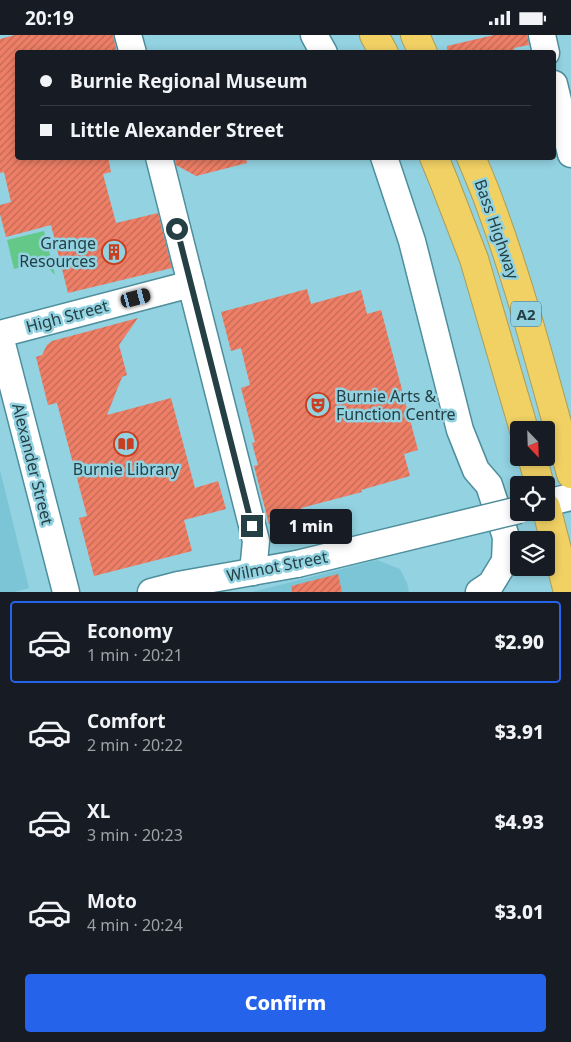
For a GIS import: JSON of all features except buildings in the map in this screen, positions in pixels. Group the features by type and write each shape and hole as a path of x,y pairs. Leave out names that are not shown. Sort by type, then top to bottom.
{"highway":[{"path":"374,35 382,50"},
{"path":"415,35 422,50"},
{"name":"Bass Highway","path":"435,160 474,259 521,421"},
{"name":"Bass Highway","path":"472,160 491,206 510,263 536,347 571,474"},
{"path":"550,521 568,592"}],"street":[{"path":"128,35 132,50"},
{"path":"314,35 322,50"},
{"path":"542,35 545,50"},
{"path":"556,91 571,154"},
{"path":"160,160 256,541 253,572"},
{"path":"385,160 412,241 460,430 476,470 489,485 506,537 505,561 491,585 479,592"},
{"name":"High Street","path":"0,335 191,284"},
{"name":"Alexander Street","path":"0,335 66,592"},
{"path":"555,502 571,497"},
{"name":"Wilmot Street","path":"151,592 178,585 297,564 510,512"}],"shaded area":[{"path":"0,470 29,588 14,592 0,592"},
{"path":"377,560 400,569 409,592 252,592"}],"green space":[{"path":"44,231 55,275 47,267 40,265 33,264 14,269 7,240"}],"place":[{"name":"Grange Resources","path":"114,252"},
{"name":"Burnie Arts & Function Centre","path":"318,405"},
{"name":"Burnie Library","path":"126,444"}],"route":[{"path":"177,229 252,526"}]}
